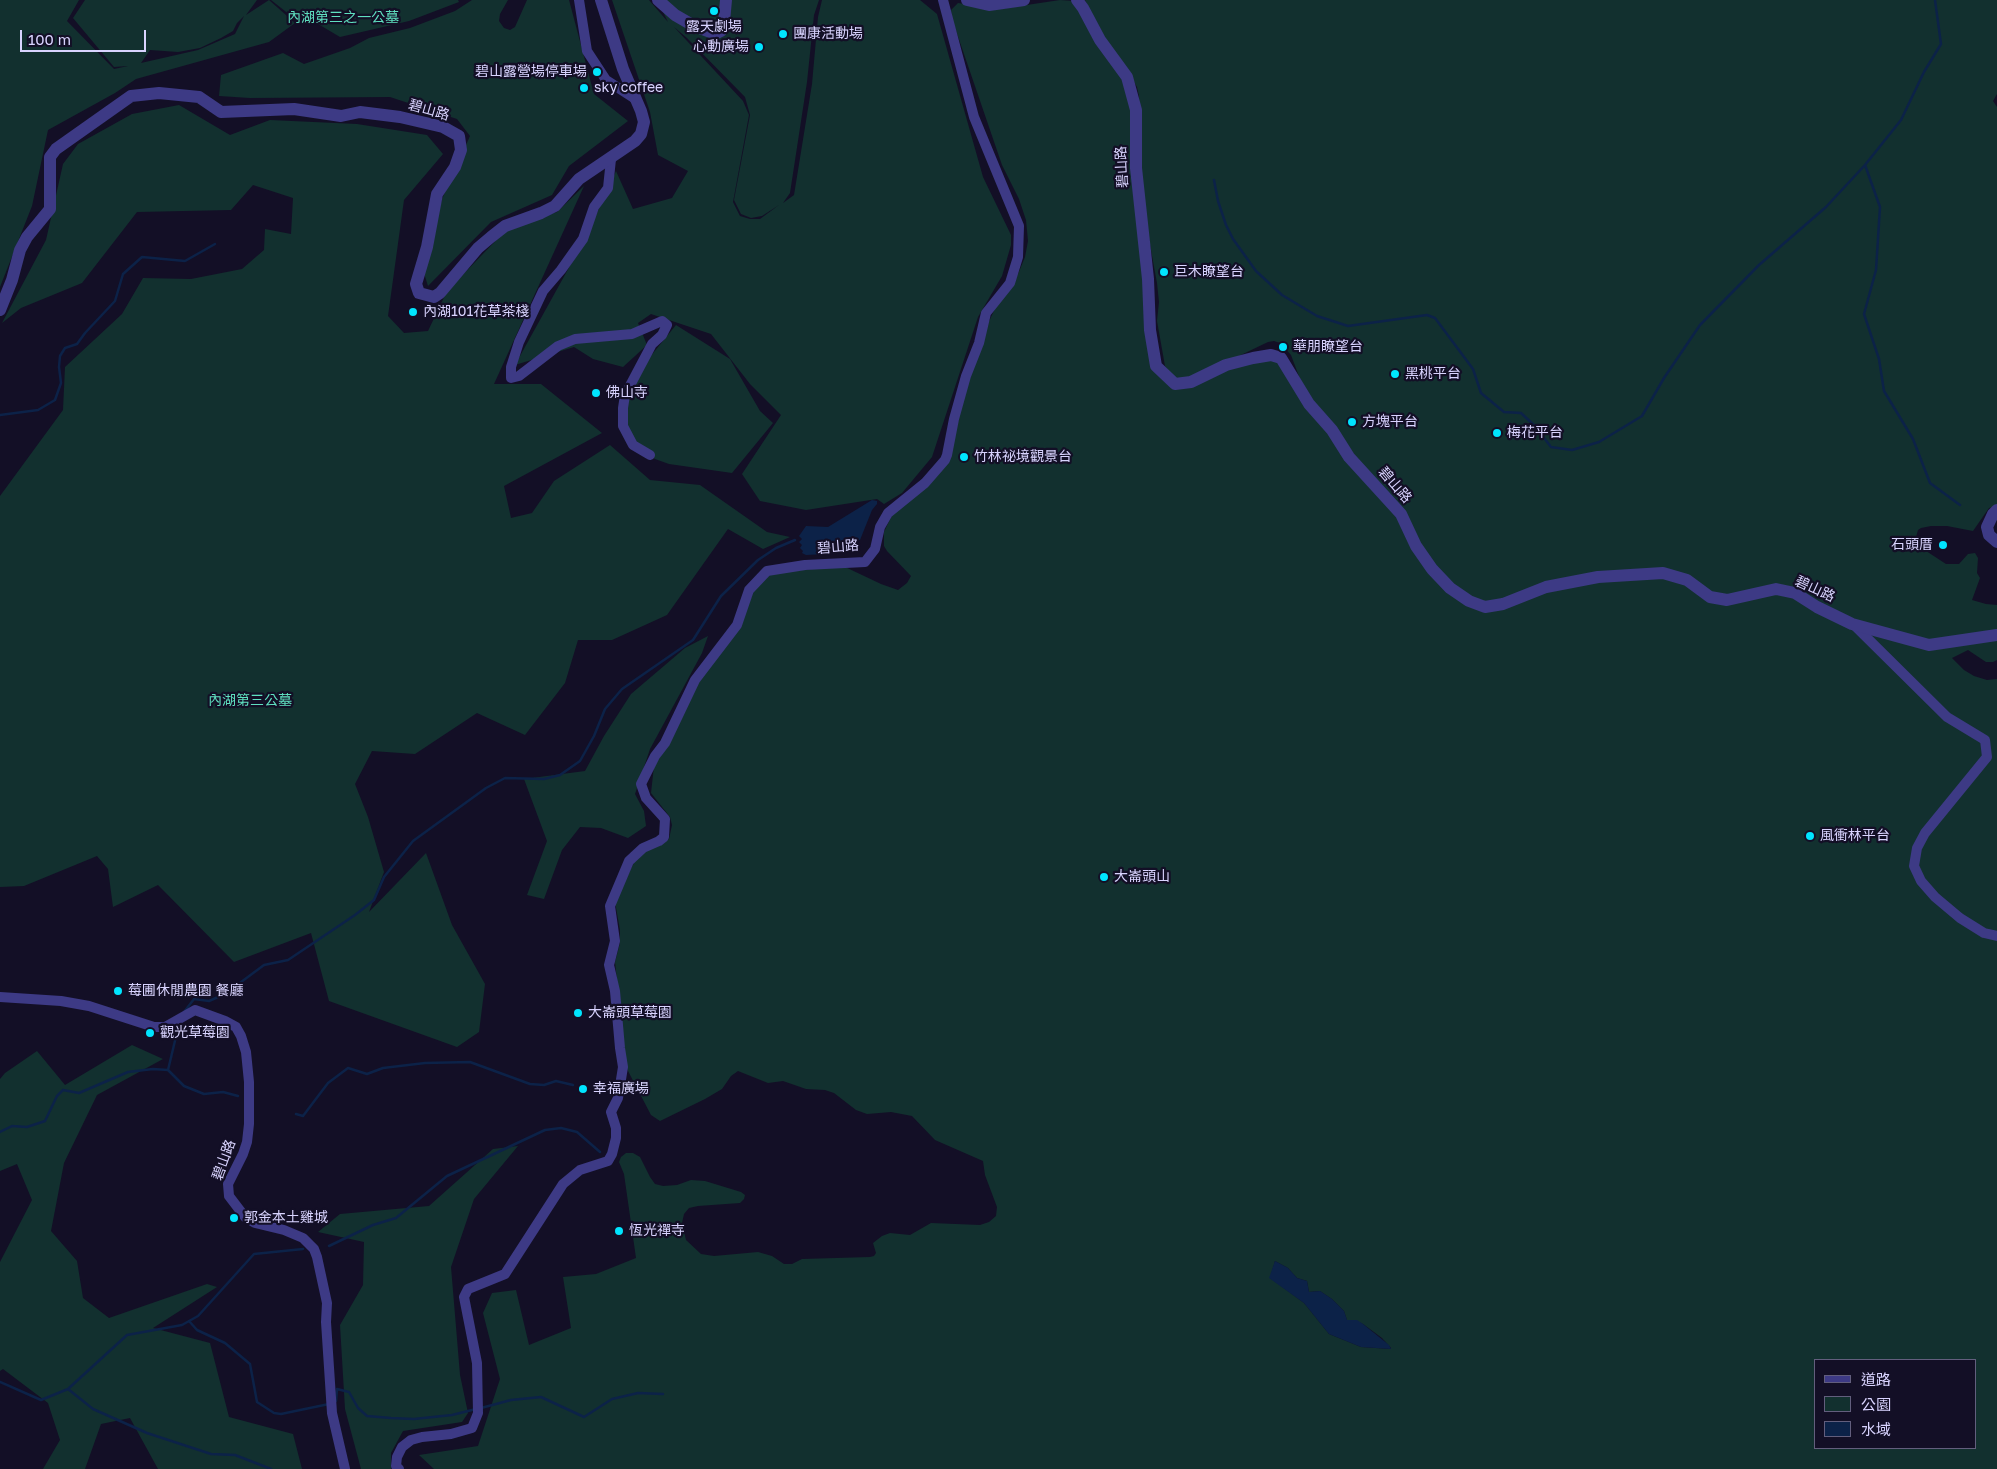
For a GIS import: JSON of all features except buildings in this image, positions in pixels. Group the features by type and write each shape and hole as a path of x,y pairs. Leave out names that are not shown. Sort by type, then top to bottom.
{"street":[{"path":"579,0 587,51 606,80 634,98"},
{"name":"碧山路","path":"0,310 24,243 50,209 50,157 56,149 132,96 159,93 199,97 221,112 294,108 342,116 360,112 400,117 443,127 459,136 461,150 456,167 437,194 427,247 416,284 419,293 434,297 440,293 478,248 505,226 542,214 555,206 579,180 636,141 641,134 644,122 641,111 623,69 601,0"},
{"path":"658,0 675,15 687,22 717,33 721,31 724,22 726,0"},
{"name":"碧山路","path":"399,1469 396,1466 396,1457 402,1447 411,1440 451,1434 472,1428 478,1413 476,1363 464,1297 468,1289 505,1274 563,1184 580,1170 608,1161 616,1138 616,1128 611,1112 618,1098 623,1074 615,991 609,965 616,941 610,906 629,861 643,848 659,842 664,837 665,819 646,798 641,784 655,756 669,736 695,680 736,625 748,590 767,571 805,564 865,562 875,549 880,527 888,514 925,483 945,460 966,376 986,313 1010,284 1018,257 1019,226 974,116 943,0"},
{"path":"967,0 989,5 1024,0"},
{"name":"碧山路","path":"1077,0 1100,40 1127,77 1136,110 1136,168 1148,279 1150,330 1156,366 1175,384 1191,382 1226,365 1253,358 1271,355 1281,358 1308,404 1332,430 1349,457 1401,514 1416,546 1432,569 1450,588 1469,601 1485,607 1503,604 1546,587 1598,577 1663,573 1686,580 1710,597 1727,600 1776,589 1795,594 1852,624 1929,646 1997,635"},
{"path":"611,159 608,188 594,207 583,239 561,270 543,290 519,342 511,366 511,378 519,376 558,346 575,339 632,334 662,321 667,325 662,335 652,344 625,395 622,408 623,426 633,445 650,455"},
{"path":"1993,538 1987,527 1997,510"},
{"path":"1852,624 1947,717 1985,740 1987,757 1925,833 1917,848 1914,866 1921,881 1935,897 1960,918 1984,933 1997,936"},
{"name":"碧山路","path":"0,997 61,1001 89,1006 154,1026 166,1027 195,1010 236,1027 242,1036 246,1052 249,1082 249,1124 247,1142 228,1184 229,1196 245,1217 255,1223 284,1230 303,1238 314,1249 327,1303 326,1322 332,1412 345,1469"}],"green space":[{"path":"0,0 79,0 67,21 114,69 128,66 114,67 73,18 85,0 257,0 246,15 269,0 295,23 269,42 136,79 115,93 48,130 32,206 0,287","holes":["244,16 235,34 198,50 141,63 150,50 178,52 200,48 233,31 237,23"]},
{"name":"內湖第三之一公墓","path":"271,0 458,0 459,2 409,21 340,37 313,21 295,19"},
{"path":"472,0 508,0 500,14 499,21 504,28 510,30 515,27 527,0 569,0 594,94 628,121 569,166 552,195 491,222 428,286 423,270 442,199 470,136 457,119 390,97 250,98 219,96 221,75 283,53 304,64 350,48 369,38 410,28 455,11"},
{"path":"612,0 649,0 668,22 657,0 819,0 814,15 807,82 790,193 783,203 794,195 812,84 818,17 822,0 920,0 937,14 983,177 1011,235 1011,245 1002,276 978,317 932,457 902,493 884,504 877,499 806,510 760,501 742,474 781,415 750,384 711,334 651,314 638,323 647,345 623,367 593,359 574,347 515,365 587,235 616,171 633,209 672,198 688,171 658,155 650,112","holes":["674,27 745,97 750,115 734,200 741,214 751,218 762,216 779,205 760,219 750,219 740,216 733,202 749,115 743,101"]},
{"path":"1060,0 1074,1 1079,6 1099,45 1121,76 1134,114 1133,160 1147,323 1152,364 1155,369 1171,384 1181,388 1246,363 1262,359 1276,360 1347,462 1393,510 1401,521 1411,547 1420,558 1457,596 1471,606 1488,610 1506,608 1544,592 1598,581 1662,577 1688,586 1711,602 1729,603 1775,592 1796,598 1814,607 1816,605 1802,594 1778,586 1724,598 1713,595 1696,581 1683,574 1666,570 1610,573 1578,578 1540,587 1505,601 1485,604 1476,601 1465,595 1433,566 1418,546 1407,519 1399,506 1360,464 1340,433 1312,400 1300,379 1291,355 1280,343 1268,342 1195,377 1177,379 1165,366 1157,321 1159,302 1146,223 1137,87 1126,68 1108,46 1085,0 1997,0 1997,94 1993,101 1997,107 1997,506 1989,508 1973,531 1947,526 1931,526 1918,530 1916,537 1920,547 1946,564 1959,564 1968,554 1975,553 1978,558 1977,573 1980,578 1972,600 1997,605 1997,660 1986,662 1968,650 1952,658 1964,670 1974,676 1987,680 1997,679 1997,1469 434,1469 419,1455 478,1446 500,1379 483,1313 492,1293 516,1290 529,1345 571,1328 563,1277 596,1274 636,1258 624,1174 619,1162 626,1153 633,1153 640,1157 655,1184 663,1186 677,1185 691,1180 705,1181 741,1192 745,1195 740,1203 698,1206 689,1208 684,1214 682,1223 686,1240 701,1254 714,1256 758,1252 772,1256 784,1264 792,1264 802,1259 870,1257 876,1253 873,1243 890,1233 910,1235 931,1223 980,1225 989,1222 996,1216 997,1207 985,1175 983,1161 935,1140 912,1116 891,1112 867,1114 856,1110 834,1093 825,1090 806,1089 783,1081 768,1083 738,1071 731,1076 722,1089 705,1099 660,1121 651,1115 628,1071 621,1049 620,1007 615,962 620,943 620,930 615,902 635,860 644,851 669,839 672,825 670,817 651,793 654,766 669,743 680,720 686,701 700,677 740,624 750,592 765,576 771,573 843,566 898,590 907,583 911,576 887,551 884,546 884,532 892,515 929,482 951,453 966,386 986,328 997,304 1018,274 1025,257 1028,241 1026,220 1019,199 1002,165 952,19 951,10 958,3 1000,9","holes":["1275,1261 1288,1268 1297,1278 1307,1281 1309,1292 1320,1291 1332,1299 1344,1311 1347,1320 1363,1324 1382,1338 1391,1349 1361,1347 1329,1334 1304,1303 1270,1278"]},
{"name":"內湖第三公墓","path":"179,105 230,135 270,120 357,124 427,135 443,154 404,200 388,316 404,333 428,331 447,291 510,226 557,212 584,186 494,384 541,384 602,433 504,486 511,518 532,513 554,481 610,445 650,480 700,485 767,532 790,537 763,549 728,529 667,615 612,640 578,640 565,683 525,735 477,713 415,754 372,751 355,784 368,817 384,872 369,912 426,853 452,925 485,984 479,1032 457,1047 329,1001 311,933 234,962 158,885 113,907 108,869 97,856 24,886 0,887 0,496 63,410 65,367 122,314 143,278 191,279 242,269 264,250 265,229 291,234 293,198 253,185 231,210 137,212 82,283 21,308 2,323 46,240 63,164 78,144 132,114"},
{"path":"676,325 730,359 760,411 773,423 732,473 669,464 655,459 632,445 625,425 625,406 636,374"},
{"path":"708,636 702,653 650,749 635,794 644,811 646,826 628,838 601,828 580,827 562,850 544,899 527,895 547,841 524,779 585,771 604,736 631,694 685,648"},
{"path":"132,1045 163,1059 97,1095 64,1163 51,1231 77,1261 83,1298 109,1318 207,1284 217,1287 153,1328 210,1343 229,1417 293,1434 302,1469 158,1469 130,1418 101,1424 85,1469 43,1469 60,1440 48,1403 3,1369 0,1371 0,1262 32,1200 17,1164 0,1171 0,1079 5,1073 37,1051 65,1085"},
{"path":"518,1146 474,1199 451,1267 460,1375 468,1413 462,1422 403,1431 391,1453 391,1469 361,1469 345,1409 340,1325 363,1285 364,1242 318,1232 340,1214 429,1206 493,1149"}],"water":[{"path":"872,500 877,501 877,504 872,510 860,540 856,539 846,544 842,553 806,555 802,553 803,551 800,548 802,545 799,542 802,539 799,536 806,526 828,527"},
{"path":"1275,1261 1288,1268 1297,1278 1307,1281 1309,1292 1320,1291 1332,1299 1344,1311 1347,1320 1357,1320 1389,1345 1391,1349 1361,1347 1329,1334 1304,1303 1269,1278"}],"waterway":[{"path":"1935,0 1941,44 1924,72 1901,120 1865,165 1880,207 1876,270 1864,314 1879,359 1884,391 1913,439 1930,483 1960,505"},
{"path":"1214,180 1218,201 1233,239 1256,271 1282,295 1317,316 1348,326 1427,315 1435,318 1473,369 1481,393 1504,412 1521,413 1535,426 1551,447 1572,450 1599,442 1642,416 1664,378 1700,325 1759,265 1826,207 1865,165"},
{"path":"0,415 38,410 55,400 61,383 60,356 65,348 77,344 115,301 123,274 142,257 185,261 215,244"},
{"path":"184,1012 194,999 209,1001 225,994 264,965 288,960 355,915 374,900 384,877 413,841 486,788 505,778 544,779 560,775 580,761 594,736 605,709 622,689 693,640 721,596 758,560 776,548 795,540"},
{"path":"168,1070 179,1024"},
{"path":"296,1114 303,1116 328,1083 348,1068 367,1074 383,1068 425,1063 470,1062 530,1084 544,1085 556,1081 573,1085"},
{"path":"0,1132 12,1126 27,1127 45,1121 57,1096 63,1090 79,1093 128,1072 153,1069 168,1070 184,1086 204,1094 223,1092 238,1096"},
{"path":"329,1246 373,1225 396,1218 447,1176 545,1130 561,1128 577,1132 600,1152"},
{"path":"0,1382 41,1400 68,1389 127,1335 182,1325 198,1316 254,1254 303,1249"},
{"path":"189,1321 197,1330 225,1343 250,1364 257,1402 274,1413 281,1414 329,1404"},
{"path":"68,1389 93,1409 147,1433 211,1454 235,1455 271,1469"},
{"path":"336,1401 337,1389 349,1392 358,1408 367,1416 391,1418 414,1419 452,1415 476,1409"},
{"path":"481,1408 511,1400 541,1397 584,1417 612,1399 638,1393 663,1394"}],"place":[{"name":"露天劇場","path":"714,11"},
{"name":"團康活動場","path":"783,34"},
{"name":"心動廣場","path":"759,47"},
{"name":"碧山露營場停車場","path":"597,72"},
{"name":"sky coffee","path":"584,88"},
{"name":"巨木瞭望台","path":"1164,272"},
{"name":"內湖101花草茶棧","path":"413,312"},
{"name":"華朋瞭望台","path":"1283,347"},
{"name":"黑桃平台","path":"1395,374"},
{"name":"佛山寺","path":"596,393"},
{"name":"方塊平台","path":"1352,422"},
{"name":"梅花平台","path":"1497,433"},
{"name":"竹林祕境觀景台","path":"964,457"},
{"name":"石頭厝","path":"1943,545"},
{"name":"風衝林平台","path":"1810,836"},
{"name":"大崙頭山","path":"1104,877"},
{"name":"莓圃休閒農園 餐廳","path":"118,991"},
{"name":"大崙頭草莓園","path":"578,1013"},
{"name":"觀光草莓園","path":"150,1033"},
{"name":"幸福廣場","path":"583,1089"},
{"name":"郭金本土雞城","path":"234,1218"},
{"name":"恆光禪寺","path":"619,1231"}]}
